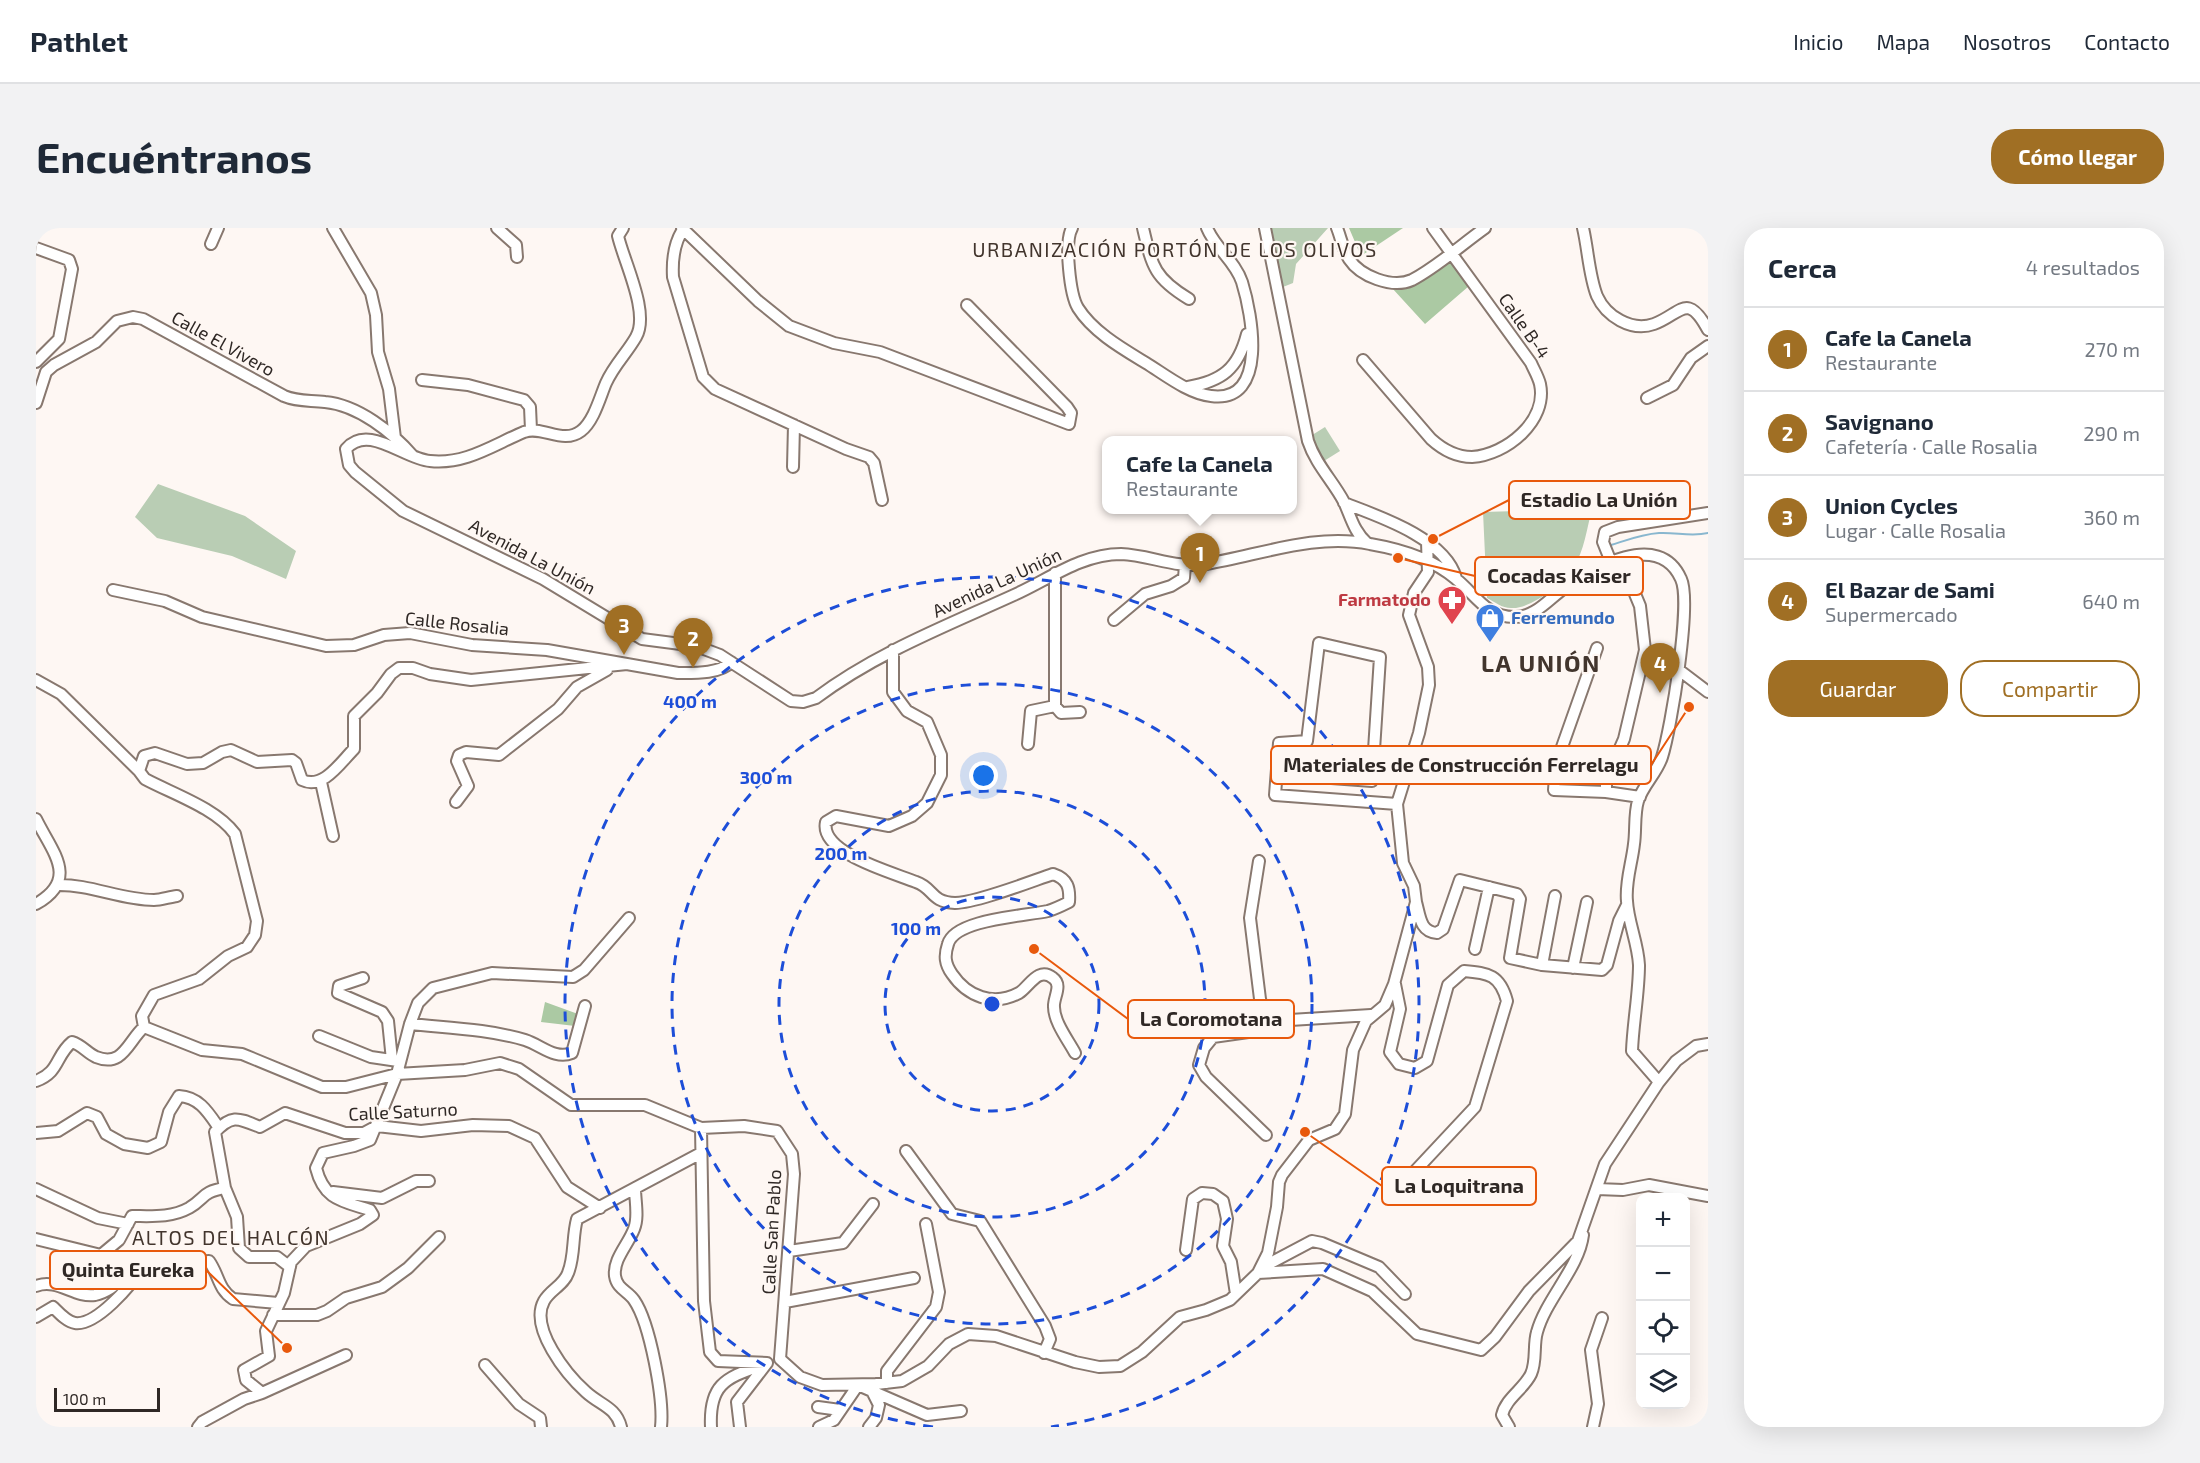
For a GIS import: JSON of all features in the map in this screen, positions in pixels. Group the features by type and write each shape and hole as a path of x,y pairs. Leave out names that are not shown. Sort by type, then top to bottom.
{"street":[{"path":"211,244 218,228"},
{"path":"333,228 371,293 376,315 378,352 389,390 395,438"},
{"path":"497,228 516,245 517,257"},
{"path":"422,380 468,385 524,400 530,407 531,430 558,436 581,431 589,422 616,363 637,336 640,324 640,308 618,236 623,228"},
{"path":"882,500 874,463 869,457 794,426 715,389 703,377 673,277 672,264 677,239 683,228 758,301 789,326 834,343 880,352 1069,424 1071,413 1067,407 967,305"},
{"path":"1072,228 1069,233 1069,261 1078,308 1118,345 1188,387 1210,396 1241,388"},
{"path":"1143,228 1153,267 1158,277 1189,299"},
{"path":"1207,228 1241,280 1250,325 1251,367 1241,388"},
{"path":"1264,228 1294,366 1305,434 1317,464 1344,503 1352,523 1365,541"},
{"path":"1337,228 1349,259 1381,281 1410,281 1485,228"},
{"name":"Calle B-4","path":"1363,360 1431,439 1460,456 1484,455 1505,447 1523,433 1537,411 1541,385 1537,374 1433,228"},
{"path":"1583,228 1597,296 1611,315 1625,323 1654,324 1679,309 1690,308 1700,316 1708,330"},
{"path":"36,248 71,262 61,333 55,344 36,362"},
{"name":"Calle El Vivero","path":"36,403 46,372 54,365 96,342 117,321 133,317 143,319 295,401 337,404 380,426 416,459"},
{"path":"1188,387 1211,383 1226,373 1243,348 1250,325"},
{"path":"1647,398 1672,385 1691,358 1708,346"},
{"path":"1226,373 1236,372 1241,388"},
{"path":"1226,373 1224,387 1227,390 1241,388"},
{"path":"793,467 794,426"},
{"name":"Avenida La Unión","path":"531,430 490,450 459,460 444,462 416,459 374,440 352,441 346,449 349,465 355,472 403,511 543,579 642,639 696,646 731,662 791,701 803,702 816,698 893,650 1031,588 1055,573 1082,561 1121,554 1185,565 1221,561 1282,547 1337,540 1365,541 1429,562 1456,578 1487,608 1503,616 1522,617 1590,572 1611,562 1638,554 1654,555 1666,560 1679,574 1685,598 1679,670 1662,761 1640,797"},
{"name":"Avenida La Unión","path":"1344,503 1411,532 1427,542 1449,562 1456,578"},
{"path":"1611,562 1604,542 1605,532 1618,527 1708,513"},
{"path":"1365,541 1364,522 1376,516"},
{"path":"1337,540 1352,523"},
{"path":"1400,551 1412,545 1411,532"},
{"path":"1427,542 1428,572 1411,600 1409,615 1428,668 1429,685 1419,733 1398,804 1403,862 1414,886 1423,927 1429,933 1437,933 1443,928 1457,883 1463,880 1520,896 1510,958 1542,965 1606,969 1627,905 1627,884 1640,797 1606,792 1554,790 1556,764 1597,648"},
{"path":"1114,620 1145,594 1179,583 1184,578 1185,565"},
{"path":"1055,573 1054,706 1061,713 1080,712"},
{"name":"Calle Rosalia","path":"112,590 165,601 202,617 326,646 354,645 384,634 410,633 472,645 547,650 695,673 726,667 731,662"},
{"path":"1606,792 1606,780 1624,740 1645,650 1640,606 1635,594"},
{"path":"1276,774 1372,781 1380,657 1319,643 1307,741 1279,743 1276,774 1275,795 1398,804"},
{"path":"893,650 893,693 907,711 927,722 941,755 941,774 927,803 912,816 888,826 836,816 826,822 824,830 828,838 862,861 919,882 937,900 957,903 1053,874 1062,877 1070,888 1069,902 1049,910 1004,917 967,928 949,940 945,955 947,967 957,981 971,995 984,998 1007,997 1021,992 1035,977 1046,975 1054,978 1058,986 1053,1008 1075,1053"},
{"path":"139,771 144,756 148,753 187,765 203,763 222,752 231,750 257,762 292,760 297,763 302,780 309,783 321,782 354,750 354,716 399,668 413,668 430,674 471,680 627,664"},
{"path":"456,802 468,786 457,761 459,755 466,752 499,755 558,709 578,687 613,667"},
{"path":"1679,670 1708,692"},
{"path":"36,680 61,694 145,779 228,826 235,834 246,868 257,921 255,935 247,947 228,956 199,979 154,995 142,1016 144,1028 136,1034 125,1054 112,1059 96,1057 82,1045 72,1042 66,1047 51,1075 36,1081"},
{"path":"1028,744 1031,711 1054,706"},
{"path":"321,782 333,836"},
{"path":"36,819 61,866 57,885 50,896 36,904"},
{"path":"1259,861 1250,918 1262,1007 1270,1017 1282,1019 1371,1015"},
{"path":"57,885 79,884 99,891 154,900 177,896"},
{"path":"1475,950 1490,887"},
{"path":"1542,965 1555,896"},
{"path":"1260,1271 1268,1253 1278,1208 1279,1182 1303,1145 1335,1129 1341,1122 1347,1106 1353,1050 1371,1015 1385,1005 1394,984 1416,902"},
{"path":"1574,968 1587,902"},
{"path":"1627,905 1632,918 1639,964 1632,1051 1659,1082"},
{"path":"397,1061 418,1003 433,988 452,981 492,973 573,977 584,970 628,918"},
{"path":"1394,984 1400,1009 1390,1052 1399,1064 1415,1068 1427,1061 1448,985 1464,971 1487,973 1503,986 1506,1001 1475,1107 1403,1184"},
{"path":"262,1393 246,1380 244,1370 269,1356 266,1331 291,1262 306,1246 360,1224 373,1215 370,1210 333,1198 319,1181 316,1168 323,1153 369,1140 377,1126 397,1074 397,1061 388,1021 382,1012 338,993 339,986 363,978"},
{"path":"410,1024 493,1032 527,1040 556,1055 566,1056 572,1053 585,1006"},
{"path":"1266,1135 1206,1077 1199,1065 1204,1048 1213,1037 1277,1028 1281,1026 1282,1019"},
{"name":"Calle San Pablo","path":"144,1028 202,1050 242,1054 322,1087 346,1087 397,1074 465,1070 500,1063 519,1069 571,1105 645,1105 701,1128 744,1126 777,1131 792,1154 793,1164 780,1359"},
{"path":"319,1036 371,1058 397,1061"},
{"path":"1260,1271 1323,1269 1372,1292 1417,1334 1480,1350 1495,1337 1529,1291 1578,1241 1605,1164 1659,1082 1676,1061 1696,1046 1708,1044"},
{"path":"36,1132 58,1131 87,1113 97,1117 106,1134 124,1144 148,1148 161,1142 169,1112 179,1096 190,1096 201,1103 219,1128 215,1132 225,1188 237,1217 239,1248 249,1257 277,1257 290,1267"},
{"name":"Calle Saturno","path":"219,1128 227,1120 240,1119 260,1127 285,1113 345,1133 364,1133 377,1126 422,1131 473,1125 509,1126 535,1138 567,1187 600,1208"},
{"path":"701,1128 704,1301 710,1352 718,1361 767,1363"},
{"path":"906,1151 952,1214 980,1221 1044,1326 1050,1339 1044,1353"},
{"path":"621,1427 613,1410 587,1393 571,1376 546,1340 541,1308 546,1298 567,1277 572,1263 577,1219 701,1153"},
{"path":"327,1191 382,1198 416,1180 429,1180"},
{"path":"1597,1189 1623,1190 1649,1185 1708,1196"},
{"path":"36,1239 101,1255 119,1240 132,1216 165,1216 190,1208 208,1191 225,1188"},
{"path":"634,1188 635,1228 615,1265 615,1278 621,1289 634,1299 641,1313 654,1358 661,1427"},
{"path":"36,1189 98,1218 128,1224"},
{"path":"1186,1250 1194,1199 1202,1192 1213,1194 1223,1201 1227,1219 1223,1246 1231,1262 1236,1294"},
{"path":"789,1251 843,1243 873,1204"},
{"path":"887,1383 887,1371 936,1307 939,1292 926,1224"},
{"path":"1509,1427 1502,1415 1504,1406 1532,1372 1537,1332 1558,1286 1581,1249 1583,1229"},
{"path":"273,1315 317,1315 346,1298 382,1287 408,1268 439,1237"},
{"path":"711,1427 711,1401 720,1384 743,1371 780,1359 800,1377 822,1385 887,1383 902,1381 928,1366 949,1344 968,1334 996,1336 1044,1353 1099,1367 1120,1366 1142,1352 1180,1317 1206,1310 1236,1294 1260,1271 1312,1241 1379,1267 1405,1294"},
{"path":"36,1286 54,1284 82,1294 95,1294 114,1286 143,1265 152,1263 178,1271 201,1261 209,1261 215,1269 218,1283 232,1299 278,1303"},
{"path":"36,1317 53,1307 72,1323 82,1323 117,1300 133,1284 143,1265"},
{"path":"785,1302 914,1278"},
{"path":"1593,1427 1598,1404 1591,1350 1602,1318"},
{"path":"200,1425 244,1399 346,1355"},
{"path":"740,1427 736,1414 737,1402 767,1363"},
{"path":"485,1365 519,1404 540,1418 541,1427"},
{"path":"858,1385 927,1415 961,1411"},
{"path":"819,1427 834,1420 858,1385"},
{"path":"869,1427 876,1418 879,1405 872,1391"},
{"path":"818,1407 840,1410"}],"green space":[{"path":"1271,228 1328,228 1296,264 1293,283 1283,287"},
{"path":"1349,228 1403,228 1361,256"},
{"path":"1450,257 1469,286 1425,324 1392,288"},
{"path":"1325,427 1340,451 1324,461 1309,437"},
{"path":"158,484 245,516 296,551 286,579 232,556 157,538 135,517"},
{"path":"1592,509 1583,547 1577,561 1555,587 1521,607 1506,607 1487,598 1483,512"},
{"path":"545,1002 578,1014 575,1026 541,1022"}],"waterway":[{"path":"1611,545 1653,534 1708,533"}],"place":[{"name":"Estadio La Unión","path":"1433,539"},
{"name":"Cocadas Kaiser","path":"1398,558"},
{"name":"Cafe la Canela","path":"1200,583"},
{"name":"Farmatodo","path":"1452,626"},
{"name":"Ferremundo","path":"1490,644"},
{"name":"Union Cycles","path":"624,655"},
{"name":"Savignano","path":"693,668"},
{"name":"El Bazar de Sami","path":"1660,693"},
{"name":"Materiales de Construcción Ferrelagu","path":"1689,707"},
{"name":"La Coromotana","path":"1034,949"},
{"name":"La Loquitrana","path":"1305,1132"},
{"name":"Quinta Eureka","path":"287,1348"}],"district":[{"name":"URBANIZACIÓN PORTÓN DE LOS OLIVOS","path":"1175,250"},
{"name":"LA UNIÓN","path":"1541,664"},
{"name":"ALTOS DEL HALCÓN","path":"231,1238"}]}
